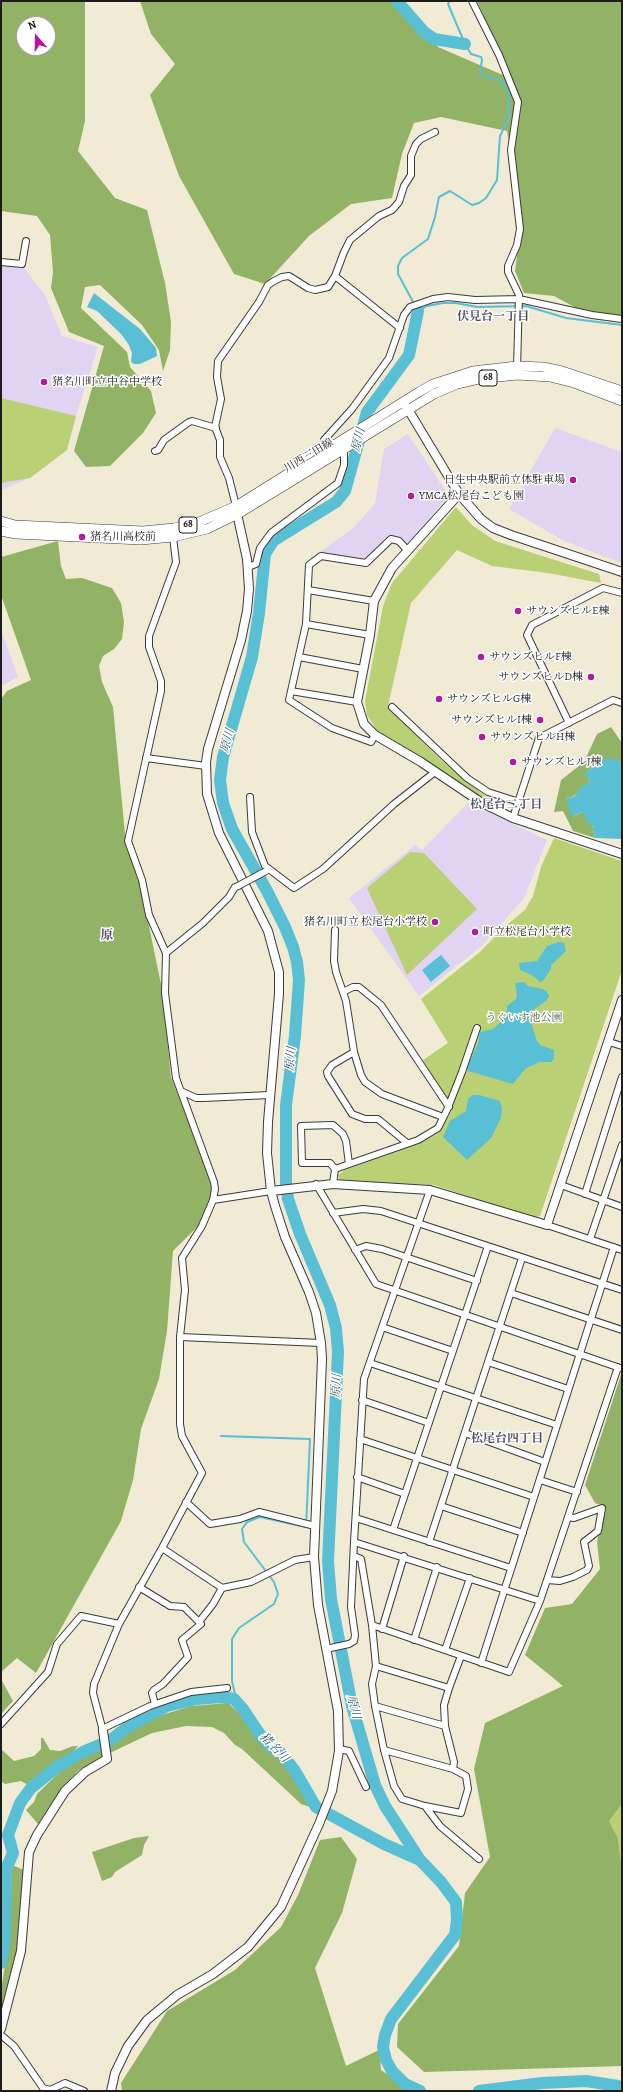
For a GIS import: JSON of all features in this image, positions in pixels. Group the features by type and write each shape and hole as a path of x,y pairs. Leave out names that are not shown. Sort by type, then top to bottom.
{"main road":[{"name":"川西三田線","path":"1,530 16,534 141,540 173,538 207,529 329,452 352,433 433,384 452,377 492,368 562,371 622,391"},
{"name":"川西三田線","path":"329,452 347,447 434,394 457,384 517,370 574,383 622,401"},
{"name":"川西三田線","path":"1,521 15,525 143,531 174,528 200,522 237,510"}],"street":[{"path":"472,1 499,55 518,102 511,150 520,229 517,245 508,266 508,272 518,291 517,370"},
{"path":"110,2091 115,2073 128,2046 147,2020 177,1995 232,1960 248,1947 273,1919 289,1892 332,1791 339,1749 338,1711 318,1605 314,1557 322,1359 321,1343 314,1306 285,1237 271,1191 267,1142 279,994 279,972 277,959 263,919 219,832 212,815 207,794 206,766 213,728 246,625 249,589 248,567 237,510 228,478 220,457 220,440 215,422 221,399 217,377 218,361 259,302 268,285 282,277 289,276 308,288 322,289 328,287 335,276 350,240 379,216 392,210 399,202 404,186 411,175 411,156 416,144 421,139 435,132"},
{"path":"1,262 22,264 26,242"},
{"path":"335,276 400,328"},
{"path":"329,452 324,440 352,409 389,358 406,310 410,307 419,303 448,297 519,304 622,319"},
{"path":"404,401 459,494 481,519 493,528 622,572"},
{"path":"154,451 158,450 164,440 189,422 192,421 216,428"},
{"path":"248,567 256,564 260,548 271,533 338,483 344,465 347,447"},
{"path":"459,494 392,568 374,601 370,635 357,702 364,724 375,735 435,772 482,804 513,818 622,854"},
{"path":"1,2029 21,1951 29,1852 37,1835 65,1791 84,1772 107,1759 103,1730 93,1693 94,1684 119,1624 202,1473 182,1436 180,1424 180,1338 185,1290 182,1258 202,1226 213,1200 214,1182 181,1091 172,1061 164,993 166,953 149,915 142,880 128,841 162,691 161,681 149,647 150,636 176,562 173,538"},
{"path":"375,735 371,742 332,728 289,700 306,624 310,565 321,556 366,564 391,539 399,541 407,550"},
{"path":"569,722 527,635 532,625 603,588 622,592"},
{"path":"308,590 374,601"},
{"path":"306,624 370,635"},
{"path":"299,657 363,670"},
{"path":"291,691 357,702"},
{"path":"513,818 539,738 613,700 622,703"},
{"path":"392,707 467,778 488,792 519,802"},
{"path":"146,758 206,766"},
{"path":"250,797 252,832 265,866 267,870 294,888 323,869 394,804 435,772"},
{"path":"166,953 204,923 229,897 235,887 267,870"},
{"path":"335,930 334,961 346,1001 354,1052 361,1075 374,1089 382,1094 443,1117"},
{"path":"343,992 353,987 359,987 381,1004 449,1106"},
{"path":"547,1225 622,1000"},
{"path":"335,1169 407,1143 431,1133 438,1128 449,1106 474,1042 477,1028"},
{"path":"609,1042 622,1046"},
{"path":"354,1052 332,1065 327,1072 328,1076 352,1114 365,1120 378,1119 407,1143"},
{"path":"584,1194 622,1077"},
{"path":"181,1091 196,1098 270,1095"},
{"path":"333,1184 335,1169 330,1163 302,1162 302,1126 333,1125 343,1134 346,1141 349,1164"},
{"path":"590,1239 622,1145"},
{"path":"213,1200 316,1184 430,1190 547,1225 622,1250"},
{"path":"316,1184 376,1284 620,1368 540,1601 509,1672 372,1625"},
{"path":"561,1185 622,1207"},
{"path":"326,1649 349,1644 354,1641 355,1635 351,1607 357,1477 364,1379 430,1190"},
{"path":"333,1213 363,1209 381,1211 622,1290"},
{"path":"355,1250 366,1246 382,1249 477,1281"},
{"path":"393,1530 488,1246"},
{"path":"481,1663 614,1247"},
{"path":"429,1542 522,1258"},
{"path":"511,1293 622,1330"},
{"path":"382,1327 453,1351"},
{"path":"180,1338 321,1343"},
{"path":"488,1362 568,1390"},
{"path":"370,1363 557,1425"},
{"path":"362,1400 429,1423"},
{"path":"465,1433 545,1462"},
{"path":"360,1439 534,1497"},
{"path":"357,1477 405,1494"},
{"path":"540,1480 577,1492"},
{"path":"186,1502 210,1524 240,1519 259,1512 315,1526"},
{"path":"441,1506 523,1533"},
{"path":"547,1580 560,1581 574,1577 587,1570 589,1566 584,1542 598,1531 602,1508 574,1518 568,1517"},
{"path":"356,1518 511,1568"},
{"path":"354,1542 404,1556 540,1601"},
{"path":"162,1548 222,1588 251,1582 295,1560 314,1557"},
{"path":"354,1556 361,1559 372,1625 376,1666 372,1684 375,1706 384,1750 394,1786 402,1798 425,1806 461,1813 468,1789 466,1776 453,1769 384,1750"},
{"path":"382,1628 404,1556"},
{"path":"414,1640 437,1567"},
{"path":"445,1650 470,1578"},
{"path":"139,1587 170,1606 179,1605 184,1607 199,1622"},
{"path":"155,1704 152,1693 164,1684 188,1657 182,1640 201,1624 199,1622 213,1604 222,1588"},
{"path":"1,1724 48,1672 57,1644 81,1616 119,1624"},
{"path":"453,1769 454,1762 445,1726 444,1705 448,1688 461,1656"},
{"path":"376,1666 448,1688"},
{"path":"103,1730 155,1704 191,1692 227,1688"},
{"path":"375,1706 445,1726"},
{"path":"339,1749 349,1751 366,1786"},
{"path":"425,1806 440,1826 479,1859"},
{"path":"1,2035 14,2046 44,2088 50,2090 65,2083 84,2091"}],"shaded area":[{"name":"猪名川町立中谷中学校","path":"1,263 24,268 45,295 62,336 98,347 67,450 30,478 1,490"},
{"name":"日生中央駅前立体駐車場","path":"555,428 622,452 622,563 564,541 509,509"},
{"name":"YMCA松尾台こども園","path":"408,434 447,493 445,499 408,545 404,545 395,538 386,537 363,562 320,552 353,528 375,504 384,449"},
{"path":"1,630 18,677 1,686"},
{"name":"猪名川町立 松尾台小学校","path":"468,803 547,840 524,898 483,945 419,996 349,898 415,845 422,850"}],"green space":[{"path":"1,1 85,1 85,121 78,151 115,198 147,210 165,283 171,322 170,350 163,371 159,350 142,325 100,285 85,287 81,308 127,352 130,367 151,391 156,413 143,433 110,466 86,467 74,451 104,346 69,332 51,288 53,272 50,235 37,216 1,211"},
{"path":"140,1 399,1 438,47 512,79 477,1 622,1 622,317 580,310 554,296 524,293 515,271 520,234 516,180 507,131 441,117 414,123 402,154 392,198 351,204 309,236 265,284 234,274 179,176 150,95 175,64 151,34"},
{"path":"1,398 76,416 67,450 30,478 1,483"},
{"path":"456,507 472,525 495,541 599,574 601,583 548,573 492,566 457,550 411,603 388,706 389,709 442,761 486,797 484,799 379,733 367,715 365,701 383,606 392,583"},
{"path":"58,541 61,566 66,579 82,578 112,588 121,603 124,622 122,639 114,649 103,656 99,666 102,682 113,707 126,845 140,883 162,989 171,1077 213,1184 211,1197 198,1226 173,1251 167,1331 159,1379 141,1429 133,1480 121,1521 36,1673 17,1658 1,1672 1,699 7,691 31,680 1,595 1,557"},
{"path":"611,727 622,743 622,768 618,759 594,764 591,769 584,774 588,777 590,782 579,789 578,793 572,797 566,798 575,815 583,812 586,814 592,825 595,838 573,831 563,811 554,812 561,780 584,762 597,734"},
{"name":"うぐいす池公園","path":"554,838 622,861 622,970 540,1216 536,1218 529,1216 434,1185 340,1182 338,1175 345,1170 420,1143 437,1134 441,1129 451,1112 451,1107 423,1060 448,1043 421,999 480,952 504,927 525,910 533,896 541,867"},
{"path":"410,852 424,853 477,909 407,975 367,888"},
{"path":"621,1375 622,1804 609,1821 618,1838 622,1871 622,2066 424,2072 397,2047 398,2024 459,1946 465,1893 490,1857 474,1769 485,1723 563,1686 525,1655 545,1608 572,1604 600,1569 597,1542 606,1507 595,1503 585,1485"},
{"path":"1,1679 13,1701 1,1714"},
{"path":"228,1703 240,1714 258,1739 279,1758 300,1784 313,1808 301,1804 242,1749 235,1745 224,1733 212,1727 186,1726 152,1733 110,1753 109,1745 152,1718 191,1706"},
{"path":"41,1738 43,1738 50,1750 60,1751 73,1746 78,1746 71,1754 47,1769 43,1777 30,1786 21,1781 5,1784 1,1781 1,1749 14,1761 34,1756 41,1749"},
{"path":"96,1750 101,1751 103,1757 79,1770 59,1792 38,1824 26,1810 34,1802 37,1794 70,1762"},
{"path":"622,1804 622,1871 618,1838 609,1821"},
{"path":"149,1836 144,1845 142,1855 115,1872 112,1877 102,1881 92,1852 134,1838"},
{"path":"341,1837 357,1859 342,1913 315,1968 346,2066 379,2050 381,2070 412,2091 122,2091 121,2083 167,2011 235,1970 281,1927 298,1895 320,1840"},
{"path":"12,1865 24,1870 20,1944 1,2011 1,1991 10,1931"}],"water":[{"path":"94,293 140,329 156,348 157,356 140,364 134,364 131,362 132,353 129,345 121,334 97,311 87,307"},
{"path":"599,759 618,759 622,768 622,839 595,838 592,825 588,823 583,812 571,816 566,798 573,797 578,793 578,789 590,782 588,777 583,774 591,769"},
{"path":"559,942 564,943 566,951 551,965 551,969 543,981 540,982 532,975 520,970 519,963 537,961 547,946"},
{"path":"441,955 450,966 431,982 422,970"},
{"path":"524,982 528,986 543,989 549,996 546,1001 533,1010 532,1026 537,1041 540,1045 554,1050 554,1059 551,1062 539,1062 525,1069 513,1084 468,1071 467,1067 478,1044 480,1032 493,1029 502,1021 507,1013 507,1006 516,999 517,995 515,983"},
{"path":"473,1095 479,1095 500,1101 502,1108 501,1118 491,1138 467,1160 443,1137 450,1121 466,1111 468,1099"}],"waterway":[{"path":"397,1 424,32 434,39 465,44"},
{"path":"450,1 448,4 465,44 471,54 481,57 480,72 485,76 500,80 509,92 508,120 500,136 497,180 486,198 479,203 472,205 450,191 439,197 428,239 402,258 398,266 398,274 418,311 427,306 443,303 456,303 477,307 526,306 566,318 622,325"},
{"name":"原川","path":"418,311 409,355 367,412 345,491 336,502 273,541 265,554 259,613 252,657 223,757 220,780 223,803 232,829 267,891 285,927 297,962 299,980 295,1036 286,1105 286,1183 288,1199 300,1234 330,1305 336,1328 338,1352 328,1561 331,1599 352,1706 375,1785 385,1806 420,1860"},
{"path":"221,1436 310,1439 306,1527 260,1517 247,1522 242,1529 244,1542 274,1582 278,1594 274,1604 239,1628 232,1639 232,1681 237,1703"},
{"name":"猪名川","path":"1,1963 5,1937 6,1869 13,1853 8,1835 20,1803 31,1788 57,1767 85,1751 109,1741 129,1726 167,1706 196,1699 222,1697 234,1699 270,1746 281,1753 295,1771 316,1807 384,1844 420,1860 441,1882 456,1902 457,1920 455,1935 391,2019 385,2035 383,2047 386,2060 392,2071 405,2084 420,2091"},
{"name":"猪名川","path":"479,2091 542,2083 586,2081 618,2086 622,2089"}],"place":[{"name":"猪名川町立中谷中学校","path":"44,382"},
{"name":"日生中央駅前立体駐車場","path":"573,480"},
{"name":"YMCA松尾台こども園","path":"411,496"},
{"name":"猪名川高校前","path":"82,537"},
{"name":"サウンズヒルE棟","path":"518,611"},
{"name":"サウンズヒルF棟","path":"481,657"},
{"name":"サウンズヒルD棟","path":"591,677"},
{"name":"サウンズヒルG棟","path":"439,699"},
{"name":"サウンズヒルI棟","path":"540,720"},
{"name":"サウンズヒルH棟","path":"482,737"},
{"name":"サウンズヒルJ棟","path":"513,762"},
{"name":"猪名川町立 松尾台小学校","path":"435,922"},
{"name":"町立松尾台小学校","path":"475,932"}],"district":[{"name":"伏見台一丁目","path":"493,317"},
{"name":"松尾台二丁目","path":"506,805"},
{"name":"原","path":"107,936"},
{"name":"松尾台四丁目","path":"507,1439"}]}
